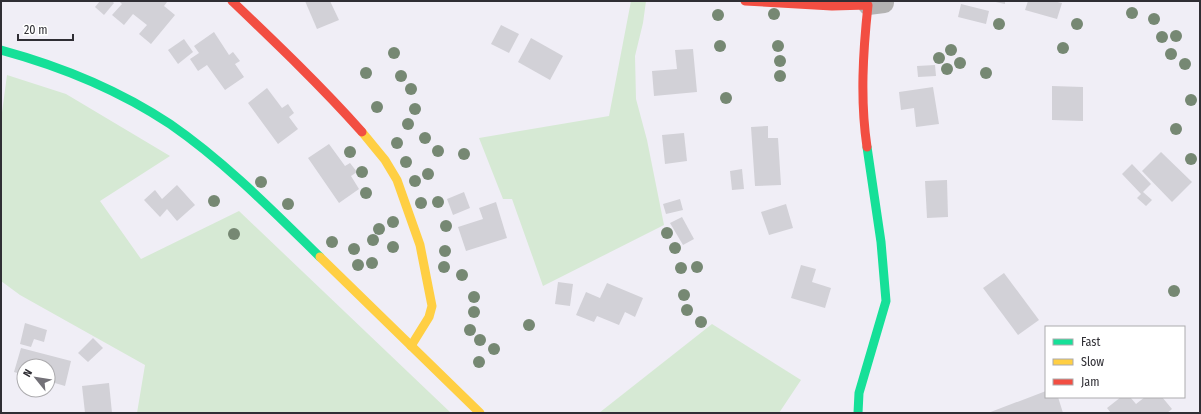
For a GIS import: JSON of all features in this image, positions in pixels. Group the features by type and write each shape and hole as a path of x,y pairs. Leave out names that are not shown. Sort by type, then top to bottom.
{"street":[{"path":"232,1 295,61 340,107 371,142 385,160 397,180 420,245 432,306 429,317 411,346"},
{"path":"745,1 832,6 876,4 864,50 864,127 880,242 886,301 860,393 858,413"},
{"path":"1,50 37,61 108,89 140,105 172,125 205,150 238,178 480,413"}],"green space":[{"path":"631,1 646,1 643,23 635,56 636,99 647,140 664,225 543,286 512,199 503,199 479,138 609,116"},
{"path":"7,75 66,94 170,156 100,201 141,259 239,211 451,413 137,413 145,365 20,295 1,281 1,120"},
{"path":"712,324 801,380 779,413 599,413"}],"building":[{"path":"100,1 112,1 114,3 104,15 95,7"},
{"path":"119,1 166,1 167,2 164,6 175,15 151,44 139,34 147,25 133,14 124,25 112,15 122,4"},
{"path":"305,1 330,1 339,20 317,29"},
{"path":"991,1 1005,1 1005,4"},
{"path":"1028,1 1053,1 1062,3 1057,19 1025,10"},
{"path":"961,4 989,11 986,24 958,17"},
{"path":"501,25 519,34 509,53 491,44"},
{"path":"214,32 229,55 233,52 240,61 235,64 244,77 225,90 207,65 198,71 190,59 199,53 194,46"},
{"path":"531,38 563,56 550,80 518,62"},
{"path":"184,39 193,52 178,64 168,50"},
{"path":"693,49 697,92 654,96 652,71 677,69 675,50"},
{"path":"935,65 936,76 918,77 917,66"},
{"path":"1052,86 1083,87 1083,121 1052,120"},
{"path":"933,87 939,124 916,127 914,108 901,110 899,92"},
{"path":"267,88 282,108 288,104 294,113 289,117 298,129 278,144 248,103"},
{"path":"768,126 768,138 778,138 781,185 755,186 751,127"},
{"path":"684,133 687,161 665,164 662,135"},
{"path":"329,144 345,166 350,163 357,172 351,176 359,189 339,203 308,158"},
{"path":"1161,152 1192,182 1172,202 1142,171"},
{"path":"1132,164 1151,184 1143,192 1152,200 1146,206 1137,198 1141,194 1122,174"},
{"path":"742,169 744,189 732,190 730,171"},
{"path":"947,180 948,217 927,218 925,181"},
{"path":"177,185 195,205 177,221 167,209 160,217 144,200 155,190 162,199"},
{"path":"464,192 470,208 453,215 447,199"},
{"path":"680,199 683,210 666,214 663,204"},
{"path":"496,202 507,238 466,251 458,227 483,219 479,208"},
{"path":"786,204 793,228 769,235 761,212"},
{"path":"682,217 694,239 683,245 670,223"},
{"path":"801,265 816,269 812,282 831,288 825,308 791,298"},
{"path":"1004,273 1039,320 1018,335 983,288"},
{"path":"558,282 573,284 570,306 555,304"},
{"path":"607,283 643,298 635,317 625,312 619,325 597,316 594,322 576,315 586,292 600,298"},
{"path":"25,323 47,330 44,342 34,339 31,347 20,344"},
{"path":"93,338 103,348 88,362 78,353"},
{"path":"21,348 71,361 65,386 56,383 56,358 18,358"},
{"path":"109,383 112,413 85,413 82,386"},
{"path":"1045,391 1045,398 1058,398 1063,413 988,413"},
{"path":"1120,398 1131,398 1136,404 1144,398 1163,398 1172,409 1167,413 1111,413 1107,408"}],"traffic: fast":[{"path":"1,50 67,71 88,80 130,100 170,124 229,170 320,257"},
{"path":"858,413 859,393 886,301 881,242 867,147"}],"traffic: slow":[{"path":"362,132 385,160 397,180 420,245 432,306 429,317 411,346"},
{"path":"320,257 480,413"}],"traffic: jam":[{"path":"232,1 315,82 362,132"},
{"path":"745,1 832,6 868,5 863,76 867,147"}]}
